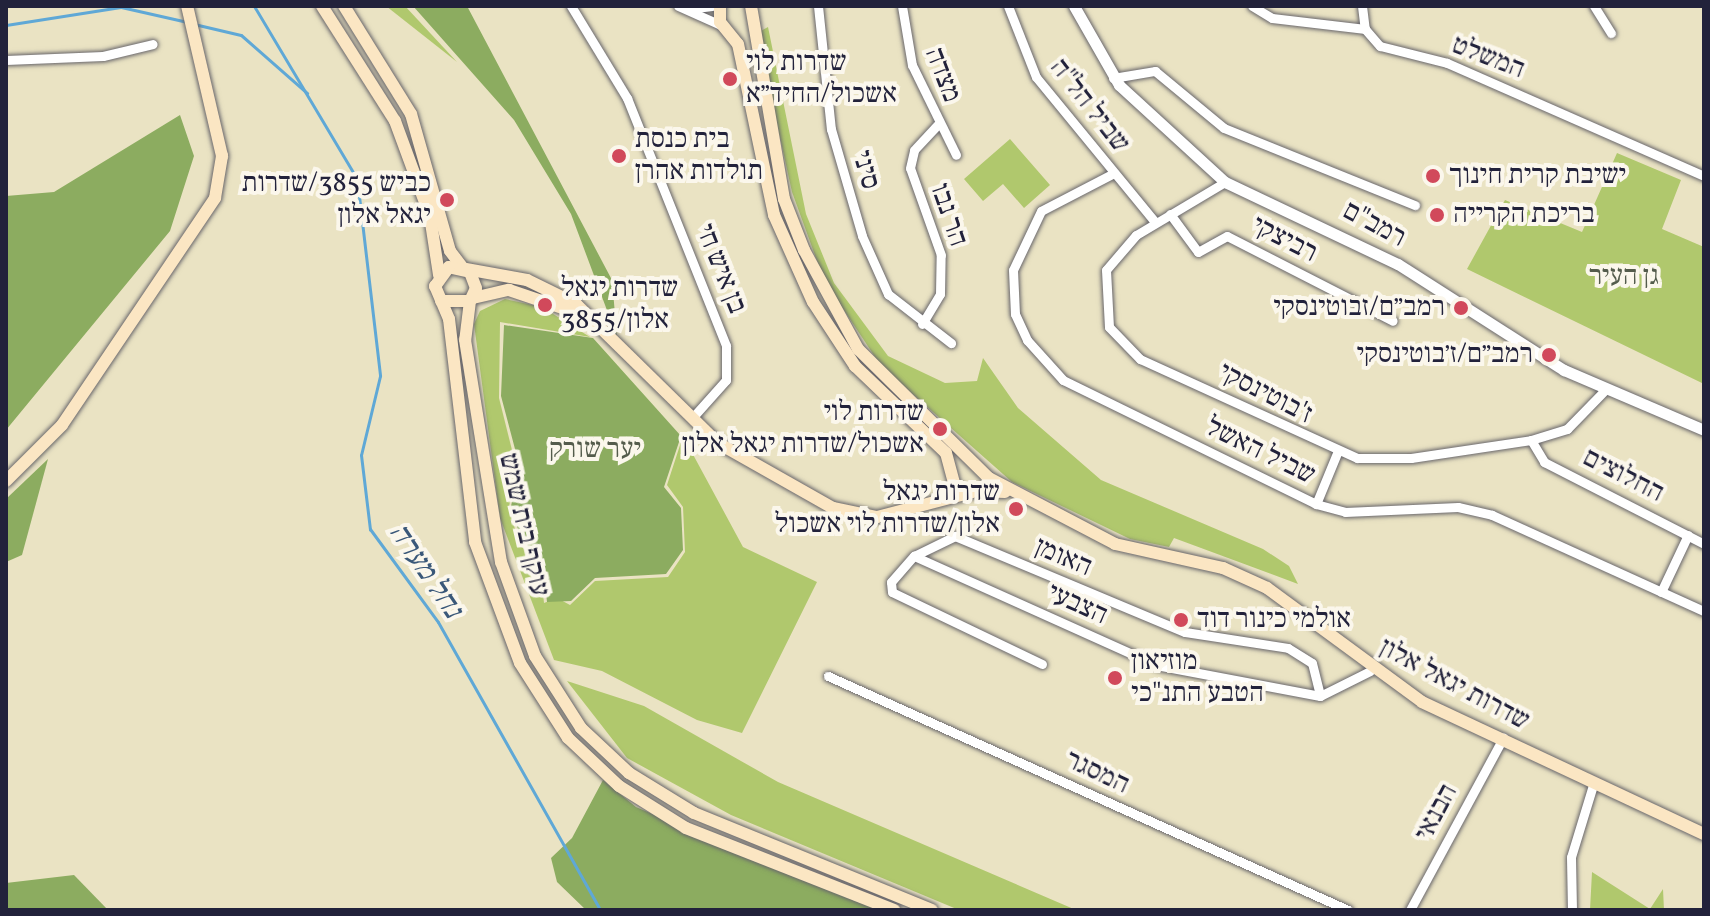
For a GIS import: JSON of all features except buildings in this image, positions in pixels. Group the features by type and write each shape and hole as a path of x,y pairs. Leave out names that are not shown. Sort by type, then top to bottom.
{"main road":[{"path":"6,481 62,425 215,198 222,156 187,6"},
{"path":"322,6 395,121 430,216 439,275 464,268"},
{"path":"344,6 411,114 450,251 476,282 471,300"},
{"path":"720,6 774,215 796,269 855,366 946,453 953,478 972,492 980,469 962,463 953,478 933,503"},
{"name":"שדרות יגאל אלון","path":"751,6 784,199 804,250 858,349 980,469 1017,495 1115,544 1223,568 1267,588 1370,671 1704,834"},
{"path":"727,28 751,20"},
{"name":"שדרות יגאל אלון","path":"464,268 543,286 576,304 693,417 757,470 848,514 877,517 972,492 1017,495"},
{"name":"עוקף בית שמש","path":"439,275 475,542 512,645 542,702 597,769 666,817 894,910"},
{"name":"שדרות יגאל אלון","path":"441,301 471,300 509,290 542,297 615,343"},
{"name":"עוקף בית שמש","path":"471,300 465,340 495,538 527,638 557,693 608,756 674,803 932,910"}],"street":[{"name":"בן איש חי","path":"571,6 627,98 726,346 726,380 693,417"},
{"path":"679,6 712,6"},
{"path":"679,6 727,28"},
{"name":"סיני","path":"818,6 831,129 846,189 878,277 922,324 951,343"},
{"name":"מצדה","path":"902,6 912,65 937,125 956,155"},
{"name":"שביל הל\"ה","path":"1008,6 1036,77 1155,222"},
{"name":"רמב\"ם","path":"1074,6 1113,78 1225,182 1360,243 1529,350 1606,389 1704,430"},
{"name":"המשלט","path":"1252,6 1272,18 1365,29 1380,46 1447,63 1704,176"},
{"path":"1362,6 1365,29"},
{"path":"1594,6 1611,33"},
{"path":"6,60 103,56 153,44"},
{"path":"1113,78 1155,71 1224,128 1415,205"},
{"name":"הר נבו","path":"922,324 940,294 941,255 910,168 914,150 937,125"},
{"name":"שביל האשל","path":"1114,173 1060,197 1029,228 1013,270 1015,314 1027,340 1053,371 1090,395 1316,504 1345,512 1458,507 1492,515 1704,611"},
{"name":"ז'בוטינסקי","path":"1225,182 1155,222 1113,255 1106,270 1109,327 1140,359 1337,453 1411,458 1531,440 1567,429 1606,389"},
{"name":"רביצקי","path":"1170,214 1198,252 1227,236 1393,321"},
{"name":"החלוצים","path":"1531,440 1544,462 1704,544"},
{"path":"1316,504 1337,453"},
{"path":"1661,592 1688,535"},
{"name":"האומן","path":"1042,664 892,592 891,582 914,556 955,536 1185,632 1288,648 1312,663 1320,696"},
{"name":"הצבעי","path":"914,556 1156,665 1320,696"},
{"path":"1320,696 1370,671"},
{"name":"המסגר","path":"828,676 1348,910"},
{"name":"הבנאי","path":"1410,910 1503,738"},
{"path":"1572,910 1571,857 1594,782"}],"green space":[{"path":"386,6 405,6 457,62"},
{"path":"413,6 467,6 612,280 617,337 571,214 514,120"},
{"path":"768,27 806,214 834,283 888,356 945,383 977,381 983,358 1018,408 1101,480 1263,549 1289,566 1298,584 1174,538 1169,547 1130,539 1012,482 881,366 824,280 792,192 757,33"},
{"path":"180,115 194,156 170,231 6,430 6,196 54,192"},
{"path":"1010,139 1050,185 1024,208 1003,184 983,201 964,179"},
{"name":"גן העיר","path":"1617,153 1681,180 1662,229 1704,247 1704,384 1467,269 1505,200 1582,232"},
{"path":"505,299 542,307 590,337 500,322 499,398 516,466 509,507 519,544 540,565 544,603 557,598 570,605 595,581 668,577 685,552 683,507 667,485 683,436 743,547 817,582 742,733 697,720 602,671 554,660 500,518 474,324 480,311"},
{"name":"יער שורק","path":"504,325 593,338 681,436 664,487 681,508 683,550 666,574 595,578 571,601 547,602 543,565 522,543 511,506 520,468 501,396"},
{"path":"48,459 22,555 6,562 6,499"},
{"path":"567,681 644,706 778,782 1076,910 959,910 731,815 627,758"},
{"path":"603,780 636,807 879,910 586,910 557,882 551,858 572,838"},
{"path":"1592,872 1650,909 1663,889 1664,910 1590,910"},
{"path":"74,875 108,910 6,910 6,883"}],"waterway":[{"name":"נחל מערה","path":"254,6 357,179 380,376 361,455 370,529 438,622 600,910"},
{"path":"6,25 121,7 187,22"},
{"path":"194,24 241,35 307,93"}],"place":[{"name":"שדרות לוי אשכול/החיד״א","path":"730,79"},
{"name":"בית כנסת תולדות אהרן","path":"619,156"},
{"name":"ישיבת קרית חינוך","path":"1433,176"},
{"name":"כביש 3855/שדרות יגאל אלון","path":"447,200"},
{"name":"בריכת הקרייה","path":"1437,215"},
{"name":"שדרות יגאל אלון/3855","path":"545,305"},
{"name":"רמב״ם/זבוטינסקי","path":"1461,308"},
{"name":"רמב״ם/ז׳בוטינסקי","path":"1549,355"},
{"name":"שדרות לוי אשכול/שדרות יגאל אלון","path":"940,429"},
{"name":"שדרות יגאל אלון/שדרות לוי אשכול","path":"1016,509"},
{"name":"אולמי כינור דוד","path":"1181,620"},
{"name":"מוזיאון הטבע התנ\"כי","path":"1115,678"}]}
